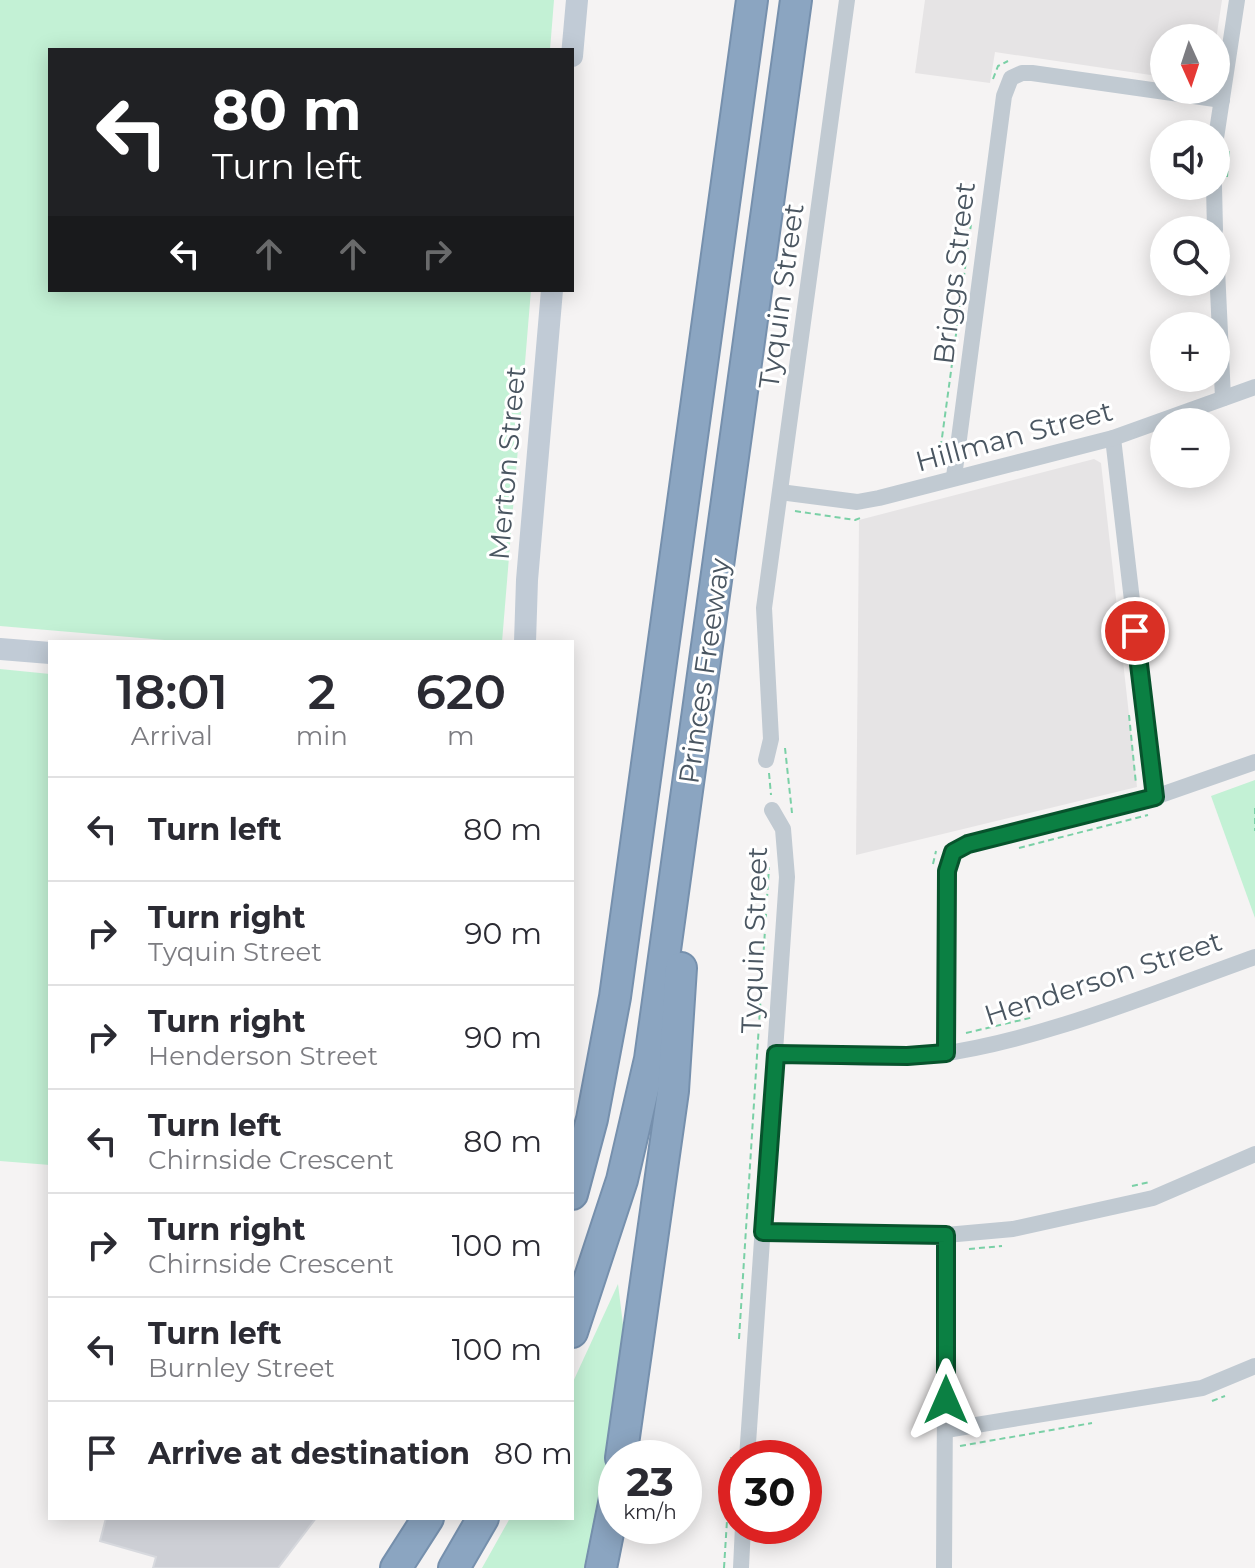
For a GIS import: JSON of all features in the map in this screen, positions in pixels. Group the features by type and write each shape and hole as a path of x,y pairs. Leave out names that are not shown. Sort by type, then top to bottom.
{"highway":[{"name":"Princes Freeway","path":"574,1186 595,1105 615,997 752,0"},
{"name":"Princes Freeway","path":"574,1326 615,1206 642,1099 683,828 796,0"},
{"path":"624,1440 673,1091 680,990 683,828"},
{"path":"396,1568 427,1520"},
{"path":"454,1568 482,1520"},
{"path":"601,1568 606,1544"}],"street":[{"path":"573,48 577,0"},
{"name":"Tyquin Street","path":"766,760 771,739 764,608 847,0"},
{"path":"1230,47 1237,0"},
{"name":"Briggs Street","path":"955,471 1004,96 1011,78 1032,73 1150,90"},
{"name":"Merton Street","path":"525,640 552,292"},
{"path":"1218,296 1223,398"},
{"name":"Hillman Street","path":"780,492 857,502 955,471 1113,438 1255,387"},
{"path":"1113,438 1157,804"},
{"path":"0,649 48,653"},
{"path":"946,1046 947,871 953,852 968,844 1157,804 1255,762"},
{"name":"Tyquin Street","path":"741,1440 763,1232 787,877 783,829 772,810"},
{"name":"Henderson Street","path":"776,1054 907,1056 1063,1024 1255,957"},
{"path":"763,1232 946,1235 1013,1229 1153,1198 1255,1154"},
{"path":"944,1568 946,1235"},
{"path":"946,1430 1202,1388 1255,1366"},
{"path":"741,1568 742,1544"}],"path":[{"path":"992,84 998,66 1014,60"},
{"path":"955,471 938,469 972,217"},
{"path":"785,748 793,821"},
{"name":"Tyquin Street","path":"766,760 772,810"},
{"path":"1019,848 1157,804"},
{"path":"1255,808 1255,831"},
{"path":"932,868 934,855 942,843"},
{"path":"739,1343 769,867"},
{"path":"946,1046 1033,1017"},
{"path":"1129,1187 1158,1180"},
{"path":"724,1568 727,1544"}],"shaded area":[{"path":"925,0 1222,0 1218,24 1150,24 1150,75 995,52 990,83 915,73"},
{"path":"1094,459 1101,463 1137,787 856,855 859,520"}],"green space":[{"path":"0,0 554,0 550,48 48,48 48,292 531,292 502,640 164,640 0,626"},
{"path":"0,669 48,674 48,1165 0,1161"},
{"path":"1255,780 1255,918 1211,796"},
{"path":"618,1284 625,1341 610,1440 598,1440 598,1520 587,1568 482,1568 509,1520 574,1520 574,1380"}],"building":[{"path":"105,1520 314,1520 278,1568 153,1568 156,1557 100,1541"}],"route":[{"path":"946,1400 946,1235 763,1232 776,1054 907,1056 946,1053 947,871 953,852 968,844 1155,797 1135,631"}]}
